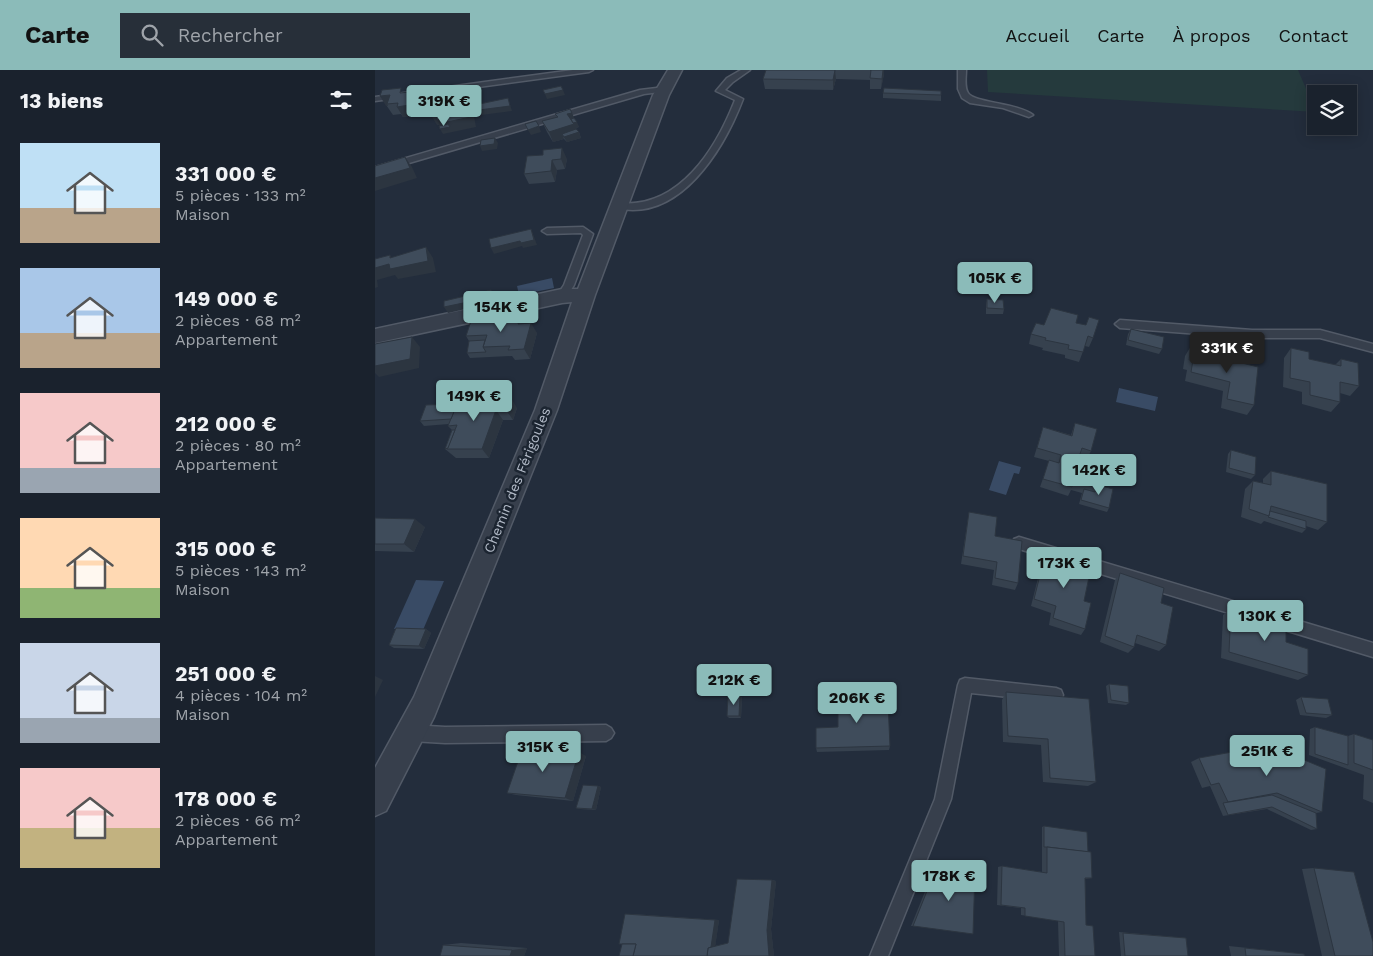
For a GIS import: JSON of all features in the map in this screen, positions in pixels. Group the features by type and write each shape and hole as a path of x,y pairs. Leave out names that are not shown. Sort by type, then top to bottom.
{"street":[{"name":"Chemin des Férigoules","path":"375,800 424,707 546,410 585,295 670,79"},
{"path":"375,336 562,296 585,295"}],"lane":[{"path":"375,99 589,70"},
{"path":"619,206 647,205 670,194 693,177 715,149 731,123 739,99 720,91 730,80 746,70"},
{"path":"962,70 962,89 965,96 973,101 1005,106 1029,115"},
{"path":"375,170 643,92 670,79"},
{"path":"547,231 583,230 588,234 569,285 562,296"},
{"path":"1120,324 1252,334 1320,334 1373,348"},
{"path":"1019,542 1373,650"},
{"path":"879,956 943,799 965,685 1056,695"},
{"path":"411,733 606,733"}],"green space":[{"path":"987,70 1298,70 1307,91 1307,111 988,92"}],"water":[{"path":"552,278 554,288 519,295 517,286"},
{"path":"1119,388 1158,397 1155,411 1116,402"},
{"path":"999,461 1021,467 1019,474 1014,473 1006,495 989,490"},
{"path":"416,580 444,581 423,630 394,629"}],"building":[{"path":"766,70 835,70 833,80 763,79"},
{"path":"871,70 883,70 882,79 870,78"},
{"path":"561,86 563,90 545,94 543,90"},
{"path":"401,88 400,93 419,91 415,104 397,107 398,103 387,104 390,95 380,96 382,90"},
{"path":"884,88 941,91 941,95 883,93"},
{"path":"508,98 510,106 471,111 470,106"},
{"path":"468,106 471,117 447,122 447,118 437,120 436,114 431,115 431,110 447,107 447,110"},
{"path":"570,109 572,113 567,114 574,124 549,132 542,121 558,117 555,114"},
{"path":"574,118 577,122 573,123 571,119"},
{"path":"536,121 539,126 528,130 525,124"},
{"path":"448,124 450,127 440,129 439,126"},
{"path":"576,129 579,132 564,137 562,134"},
{"path":"495,138 494,144 480,146 481,140"},
{"path":"562,148 561,159 552,160 551,171 524,174 527,156 543,155 543,150"},
{"path":"405,157 410,168 375,178 375,166"},
{"path":"531,229 534,240 521,243 520,241 491,248 489,239"},
{"path":"426,247 428,261 390,269 389,264 375,268 375,259 390,255 390,258"},
{"path":"491,290 492,297 444,307 444,301"},
{"path":"987,299 1003,300 1004,309 987,308"},
{"path":"1051,308 1078,315 1076,323 1086,325 1089,317 1099,320 1093,338 1088,336 1083,352 1068,349 1069,345 1045,340 1046,338 1031,334 1036,323 1044,325"},
{"path":"519,320 518,324 531,323 524,349 508,350 510,346 483,347 487,335 466,336 471,321"},
{"path":"1131,329 1164,337 1162,349 1128,340"},
{"path":"412,337 410,359 375,366 375,344"},
{"path":"485,340 483,347 486,352 467,353 469,341"},
{"path":"1191,346 1219,353 1218,357 1258,367 1254,405 1227,399 1230,382 1191,372 1193,360 1189,360"},
{"path":"1291,348 1309,352 1309,359 1341,366 1341,359 1358,363 1359,386 1340,382 1340,402 1310,395 1310,382 1290,378"},
{"path":"511,398 506,410 496,410 482,449 447,449 457,425 448,426 459,399"},
{"path":"457,404 451,419 420,421 426,405"},
{"path":"1075,423 1097,429 1091,451 1082,448 1079,457 1104,464 1097,488 1073,481 1072,487 1043,479 1049,460 1059,463 1061,455 1037,448 1043,427 1072,436"},
{"path":"452,430 455,430 448,448 445,449"},
{"path":"1231,450 1256,457 1255,475 1229,468"},
{"path":"1271,471 1327,484 1327,522 1271,506 1269,516 1249,509 1253,481 1271,485"},
{"path":"1098,485 1113,489 1109,508 1081,500 1084,489 1095,492"},
{"path":"1270,511 1306,521 1306,529 1268,517"},
{"path":"969,512 997,517 995,536 1022,541 1018,583 995,578 997,562 963,556"},
{"path":"375,518 415,519 404,544 375,544"},
{"path":"1046,551 1084,562 1081,575 1089,577 1084,601 1091,603 1085,629 1053,618 1056,606 1034,599"},
{"path":"1120,573 1164,588 1161,603 1173,607 1166,645 1137,635 1134,647 1105,636"},
{"path":"1231,609 1286,624 1286,642 1308,649 1308,675 1229,652"},
{"path":"396,628 426,629 419,646 389,645"},
{"path":"1109,684 1128,686 1129,703 1111,700"},
{"path":"1006,692 1089,699 1096,782 1050,778 1048,739 1008,736"},
{"path":"870,693 870,704 888,703 890,746 816,748 816,728 838,727 838,694"},
{"path":"740,695 739,716 727,716 728,696"},
{"path":"1301,697 1328,699 1332,715 1306,713"},
{"path":"1315,727 1348,736 1348,765 1315,754"},
{"path":"1354,734 1373,740 1373,770 1354,763"},
{"path":"523,747 579,752 565,798 507,793"},
{"path":"1278,749 1326,769 1322,812 1277,793 1228,802 1219,783 1211,785 1199,758 1232,752 1235,758"},
{"path":"583,785 598,786 592,809 576,808"},
{"path":"1272,795 1316,813 1317,829 1272,807 1228,815 1223,803"},
{"path":"1044,826 1087,832 1088,852 1044,847"},
{"path":"1047,847 1091,852 1092,878 1085,878 1086,925 1093,926 1095,956 1065,956 1064,922 1025,916 1025,908 1001,905 1002,866 1047,873"},
{"path":"937,866 975,871 973,934 913,926"},
{"path":"1314,868 1354,872 1373,942 1373,956 1335,956"},
{"path":"737,879 772,880 767,930 769,956 707,956 708,948 728,943"},
{"path":"625,914 715,920 711,947 708,948 707,956 633,956 636,944 619,944"},
{"path":"1123,933 1186,938 1188,956 1125,956"},
{"path":"622,944 636,944 633,956 619,956"},
{"path":"443,945 512,950 510,956 440,956"},
{"path":"1245,948 1304,954 1305,956 1246,956"}]}
